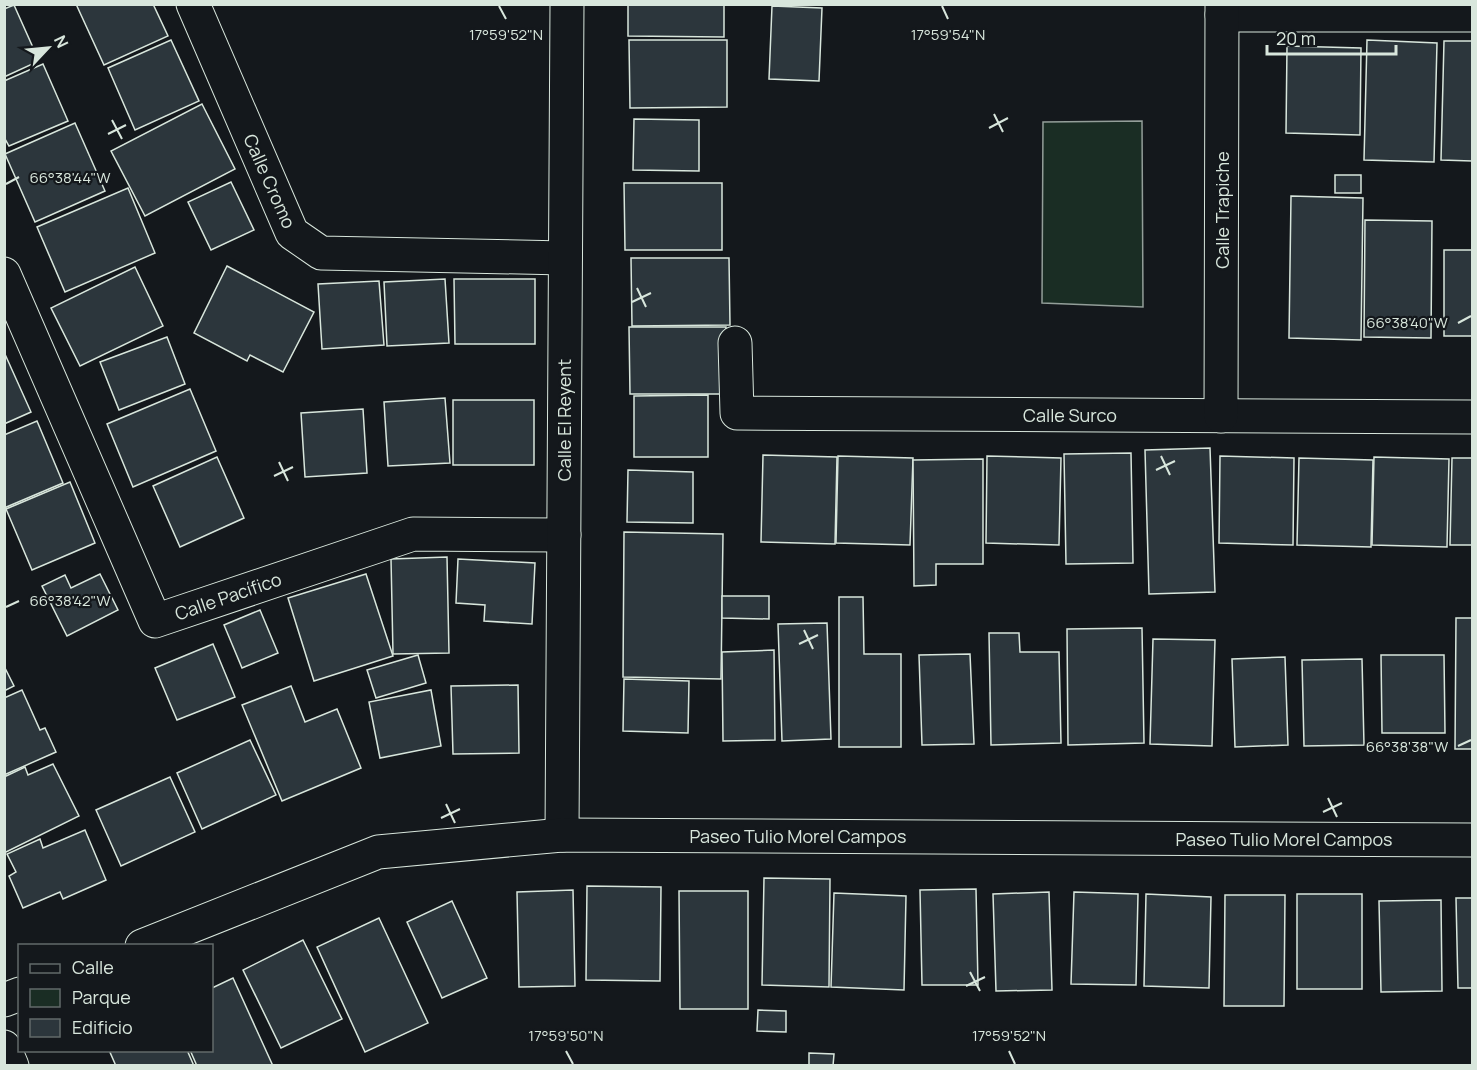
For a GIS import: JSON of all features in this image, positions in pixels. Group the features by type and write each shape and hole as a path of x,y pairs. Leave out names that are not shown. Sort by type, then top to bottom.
{"street":[{"name":"Calle Cromo","path":"193,4 292,233 321,253 565,258"},
{"name":"Calle El Reyent","path":"562,835 567,4"},
{"path":"1222,10 1473,15"},
{"name":"Calle Trapiche","path":"1221,416 1222,10"},
{"name":"Calle Pacífico","path":"4,274 156,621 413,534 564,535"},
{"name":"Calle Surco","path":"735,343 737,412 1473,417"},
{"name":"Paseo Tulio Morel Campos","path":"145,944 378,852 562,835 1473,840"},
{"path":"4,1047 12,1065"}],"green space":[{"path":"1142,121 1143,307 1042,303 1043,122"}],"building":[{"path":"76,4 153,4 168,36 104,65"},
{"path":"628,4 724,4 724,37 628,36"},
{"path":"14,5 39,61 4,77 4,9"},
{"path":"772,6 822,8 819,81 769,79"},
{"path":"171,40 199,101 135,130 108,68"},
{"path":"629,40 727,40 727,107 630,108"},
{"path":"1367,40 1437,43 1434,162 1364,160"},
{"path":"1444,41 1472,41 1472,161 1441,160"},
{"path":"1287,46 1361,48 1360,135 1286,133"},
{"path":"43,64 68,121 9,146 4,137 4,81"},
{"path":"202,104 235,169 145,216 111,151"},
{"path":"634,119 699,120 699,171 633,170"},
{"path":"75,123 105,191 35,222 5,154"},
{"path":"1335,175 1361,175 1361,193 1335,193"},
{"path":"231,182 254,230 211,250 188,202"},
{"path":"624,183 722,183 722,250 625,250"},
{"path":"128,188 155,253 65,292 37,227"},
{"path":"1291,196 1363,198 1361,340 1289,338"},
{"path":"1365,220 1432,221 1431,338 1364,337"},
{"path":"1444,250 1472,250 1472,336 1444,336"},
{"path":"631,258 729,258 730,325 632,326"},
{"path":"227,266 314,312 283,372 250,355 247,361 194,333"},
{"path":"135,267 163,326 80,366 51,308"},
{"path":"445,279 449,343 387,346 384,282"},
{"path":"454,279 535,279 535,344 455,344"},
{"path":"379,281 384,345 322,349 318,284"},
{"path":"629,327 726,327 727,394 630,394"},
{"path":"167,337 185,384 119,410 100,362"},
{"path":"4,352 31,412 4,424"},
{"path":"190,389 216,451 133,487 107,424"},
{"path":"708,395 708,457 634,457 634,396"},
{"path":"445,398 450,463 388,466 384,402"},
{"path":"453,400 534,400 534,465 453,465"},
{"path":"363,409 367,473 305,477 301,413"},
{"path":"37,421 63,483 4,508 4,435"},
{"path":"1210,448 1215,592 1149,594 1145,450"},
{"path":"1131,453 1133,563 1066,564 1064,454"},
{"path":"763,455 837,457 835,544 761,542"},
{"path":"838,456 913,458 910,545 836,543"},
{"path":"987,456 1061,458 1059,545 986,543"},
{"path":"1220,456 1294,458 1293,545 1219,543"},
{"path":"217,457 244,518 180,547 153,486"},
{"path":"1374,457 1449,459 1447,547 1372,545"},
{"path":"1299,458 1373,460 1371,547 1297,545"},
{"path":"1452,458 1472,458 1472,545 1450,545"},
{"path":"983,459 983,564 936,564 936,585 914,586 913,460"},
{"path":"628,470 693,472 693,523 627,522"},
{"path":"70,482 95,543 32,570 6,509"},
{"path":"624,532 723,534 721,679 623,677"},
{"path":"447,557 449,653 393,654 391,559"},
{"path":"458,559 535,563 532,624 484,621 485,605 456,603"},
{"path":"100,574 118,610 67,636 42,586 65,575 71,588"},
{"path":"366,574 393,656 314,681 288,598"},
{"path":"722,596 769,596 769,619 722,618"},
{"path":"839,597 863,597 864,654 901,654 901,747 839,747"},
{"path":"260,610 278,653 242,668 224,625"},
{"path":"1456,618 1472,618 1472,749 1455,749"},
{"path":"827,623 831,739 782,741 778,624"},
{"path":"1142,628 1144,743 1068,745 1067,629"},
{"path":"989,633 1019,633 1020,652 1059,652 1061,743 991,745"},
{"path":"1153,639 1215,640 1212,746 1150,744"},
{"path":"213,644 235,697 177,720 155,668"},
{"path":"774,650 775,740 723,741 722,652"},
{"path":"970,654 974,744 922,745 919,655"},
{"path":"418,655 426,683 376,698 367,670"},
{"path":"1381,655 1444,655 1445,733 1382,733"},
{"path":"1285,657 1288,745 1235,747 1232,659"},
{"path":"1362,659 1364,745 1304,746 1302,660"},
{"path":"4,666 14,686 4,691"},
{"path":"624,679 689,681 688,733 623,731"},
{"path":"518,685 519,753 453,754 451,686"},
{"path":"291,686 305,722 337,709 361,768 282,801 242,705"},
{"path":"22,690 40,730 45,728 56,752 4,775 4,698"},
{"path":"431,690 441,746 380,758 369,702"},
{"path":"250,740 276,795 202,829 177,773"},
{"path":"53,764 79,816 4,853 4,777 25,767 28,775"},
{"path":"170,777 195,832 121,866 96,810"},
{"path":"85,830 106,880 63,899 60,892 23,908 9,876 16,872 7,854 40,839 43,848"},
{"path":"764,878 830,879 829,987 762,985"},
{"path":"587,886 661,887 660,981 586,980"},
{"path":"976,889 978,985 922,985 920,890"},
{"path":"573,890 575,986 519,987 517,892"},
{"path":"679,891 748,891 748,1009 680,1009"},
{"path":"1049,892 1052,990 996,991 993,894"},
{"path":"1074,892 1138,894 1136,985 1071,984"},
{"path":"834,893 906,896 904,990 831,987"},
{"path":"1146,894 1211,897 1209,988 1144,986"},
{"path":"1297,894 1362,894 1362,989 1297,989"},
{"path":"1225,895 1285,895 1284,1006 1224,1006"},
{"path":"1456,898 1472,898 1472,988 1458,988"},
{"path":"1441,900 1442,991 1381,992 1379,901"},
{"path":"452,901 487,978 442,998 407,922"},
{"path":"379,918 428,1023 365,1052 317,947"},
{"path":"303,940 342,1019 281,1048 243,970"},
{"path":"233,978 273,1066 197,1066 191,1052 213,1052 213,988"},
{"path":"758,1010 786,1011 786,1032 757,1031"},
{"path":"110,1052 188,1052 194,1066 116,1066"},
{"path":"809,1053 834,1054 833,1066 809,1066"}]}
